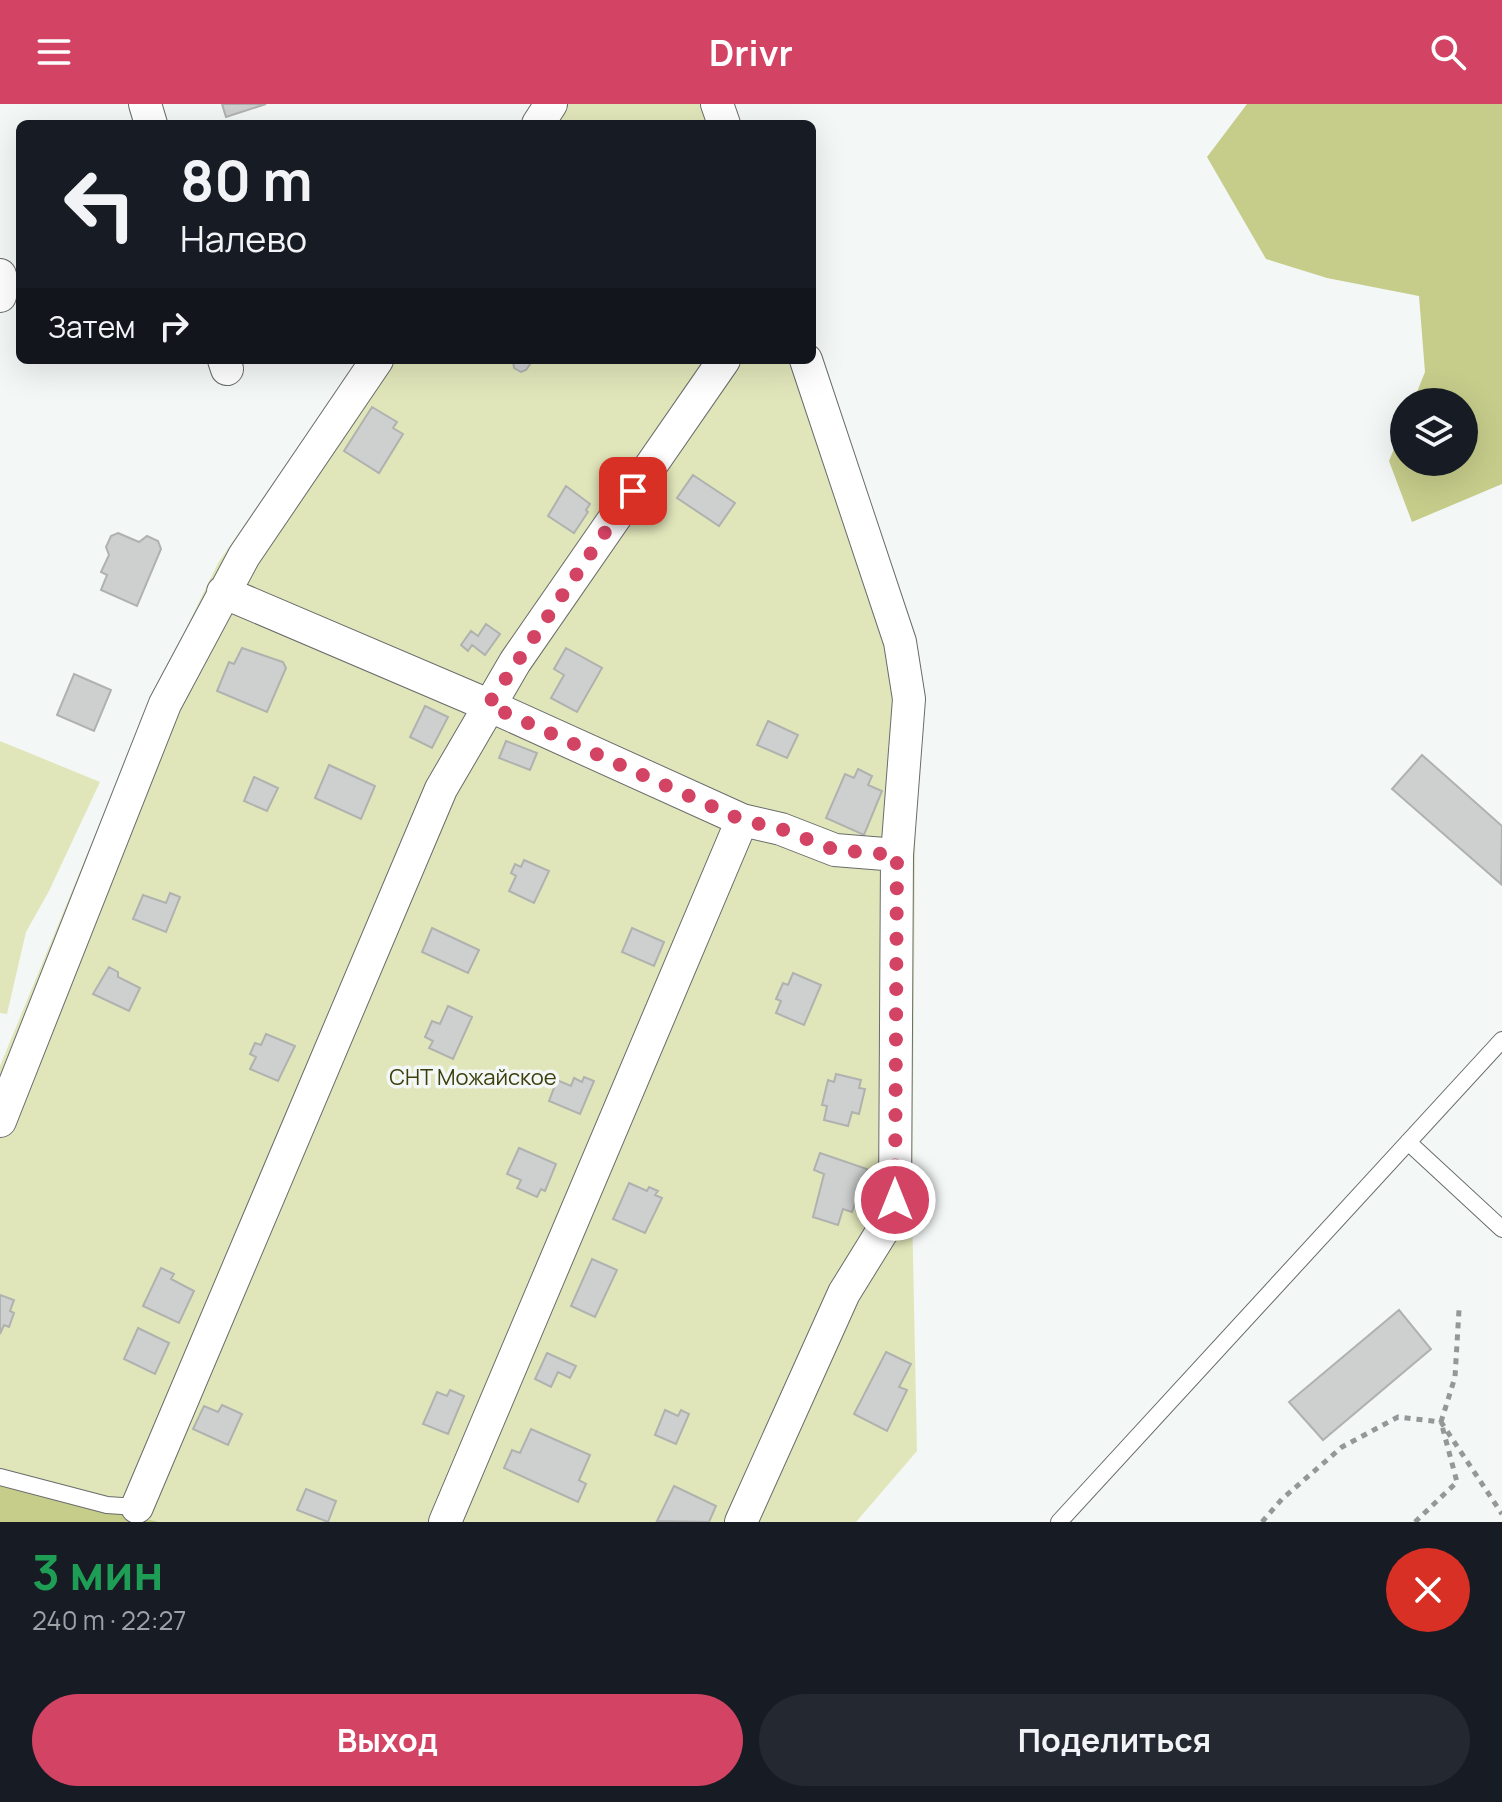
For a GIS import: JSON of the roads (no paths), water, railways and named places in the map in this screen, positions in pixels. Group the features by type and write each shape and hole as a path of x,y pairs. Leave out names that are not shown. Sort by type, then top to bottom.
{"street":[{"path":"0,275 3,285 0,296"},
{"path":"0,1121 165,704 223,592 374,364"},
{"path":"137,1507 441,789 488,705 721,364"},
{"path":"741,1522 844,1293 883,1230 895,1200 897,855 909,699 900,642 807,364"},
{"path":"223,592 488,705 742,820 781,829 835,850 897,855"},
{"path":"445,1522 742,820"}],"lane":[{"path":"1059,1522 1502,1040"},
{"path":"1408,1142 1502,1229"},
{"path":"0,1477 107,1505 137,1507"}],"park label":[{"name":"СНТ Можайское","path":"473,1077"}]}
